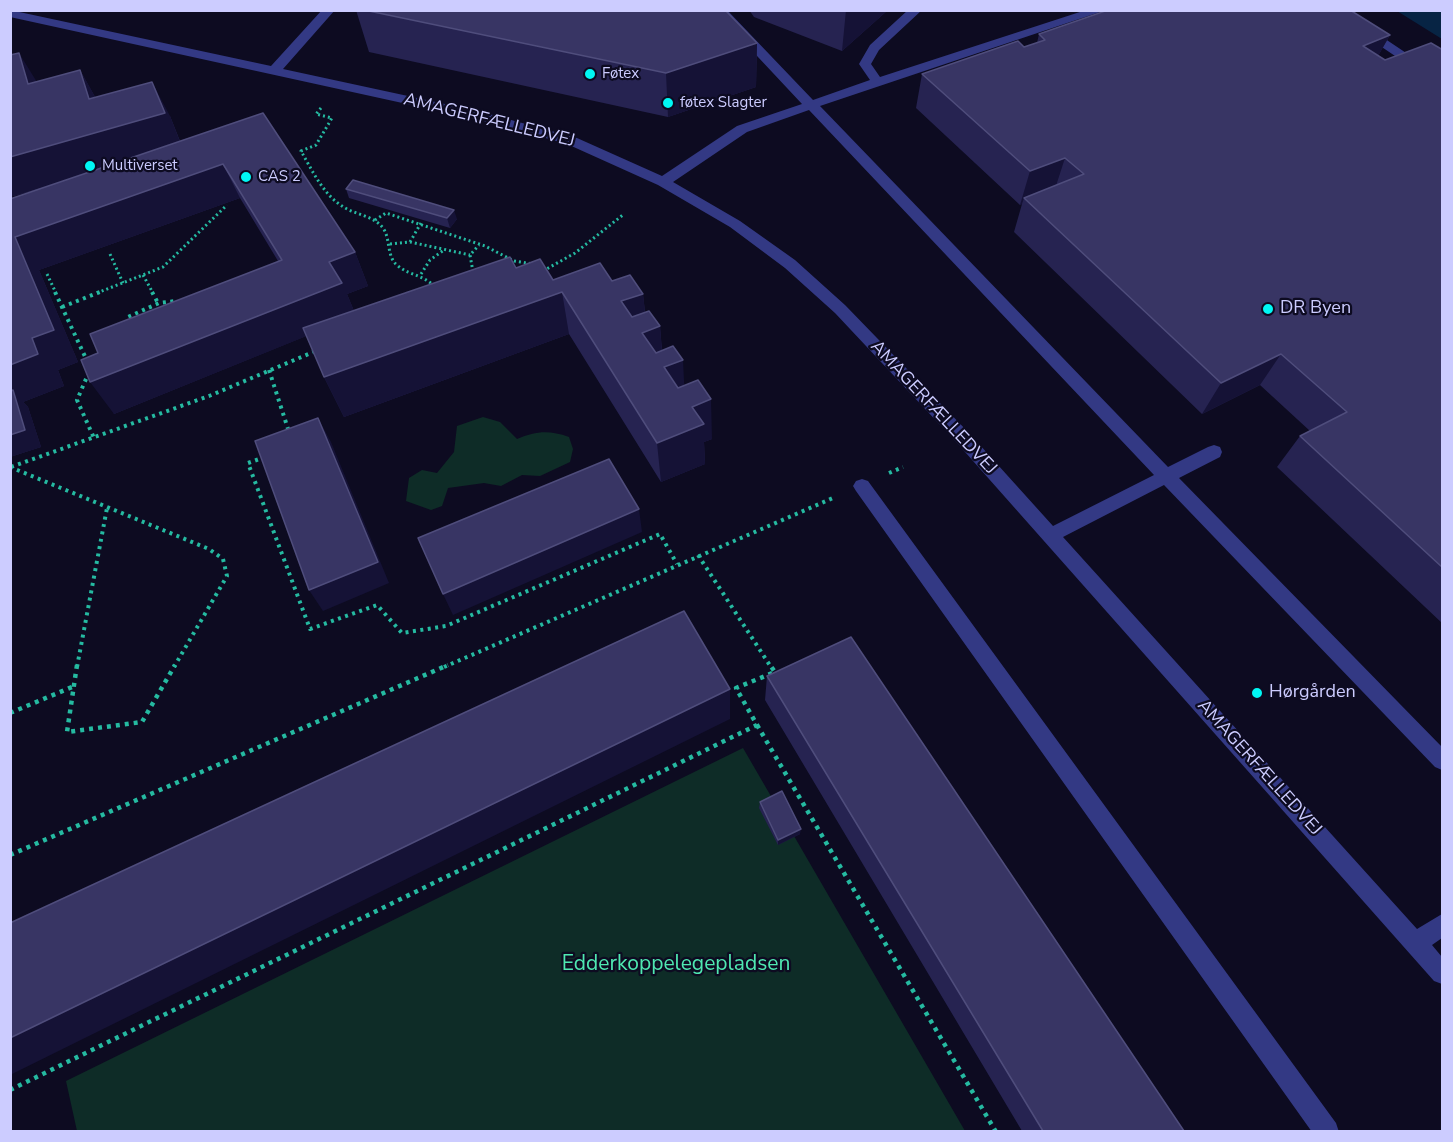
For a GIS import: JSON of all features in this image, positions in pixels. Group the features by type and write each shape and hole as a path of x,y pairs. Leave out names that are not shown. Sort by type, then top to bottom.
{"street":[{"path":"274,70 329,10"},
{"path":"720,10 1166,476 1443,760"},
{"path":"877,82 865,64 874,48 916,10"},
{"path":"663,182 742,129 877,82 1100,10"},
{"path":"1333,10 1443,82"},
{"name":"AMAGERFÆLLEDVEJ","path":"10,13 482,116 572,141 663,182 735,224 790,264 840,309 964,439 1443,972"},
{"path":"1051,535 1214,452"},
{"path":"862,486 1327,1131"},
{"path":"1416,943 1443,926"}],"path":[{"path":"326,103 316,114 332,118 316,144 301,151 326,191 341,206 367,215 385,230 390,244 390,256 397,265 421,274 438,290"},
{"path":"62,307 163,267 228,205"},
{"path":"375,220 386,213 479,244 514,261 552,268"},
{"path":"541,271 552,268 591,241 624,214"},
{"path":"410,242 421,224"},
{"path":"390,244 410,242 470,255"},
{"path":"474,278 470,255 479,244"},
{"path":"421,274 430,260 444,250"},
{"path":"110,254 123,283"},
{"path":"47,274 90,368 77,400 94,438"},
{"path":"143,275 159,303"},
{"path":"127,326 128,317 159,303 178,301"},
{"path":"10,467 209,396 322,348"},
{"path":"269,370 290,436"},
{"path":"266,456 248,462 310,629 376,605 402,633 446,626 660,534 677,564"},
{"path":"10,467 209,549 223,559 227,576 142,722 67,732 73,686 107,508"},
{"path":"10,855 903,467"},
{"path":"698,555 774,672 736,688 996,1131"},
{"path":"10,713 73,686"},
{"path":"10,1090 757,725"}],"green space":[{"path":"483,417 500,422 517,439 543,432 569,437 573,449 570,462 540,476 522,475 501,486 484,483 448,488 442,506 431,510 406,501 409,478 422,470 437,473 454,452 457,426"},
{"name":"Edderkoppelegepladsen","path":"743,748 965,1131 77,1131 66,1081"}],"water":[{"path":"1397,11 1442,11 1442,39"}],"building":[{"path":"364,10 725,10 757,43 666,73"},
{"name":"DR Byen","path":"1108,10 1350,10 1390,35 1363,46 1385,60 1431,43 1443,50 1443,568 1300,436 1347,412 1281,354 1221,383 1024,198 1084,174 1065,158 1030,171 922,74 1018,41 1024,47 1045,40 1039,34"},
{"path":"19,53 28,84 80,70 89,99 152,82 165,113 10,157 10,55"},
{"path":"263,113 355,252 329,262 342,283 90,382 81,360 98,353 90,334 282,260 223,164 15,237 54,330 32,338 38,354 10,365 10,199"},
{"path":"353,180 454,210 447,218 346,189"},
{"path":"510,257 516,268 540,259 553,280 600,263 612,281 630,275 643,294 621,301 632,317 649,311 660,326 642,333 656,353 673,346 683,360 664,367 678,388 698,380 711,399 692,407 704,424 657,443 562,292 324,377 303,328"},
{"path":"13,390 25,430 10,435 10,391"},
{"path":"318,418 378,562 309,590 255,441"},
{"path":"609,459 639,509 443,594 418,538"},
{"path":"684,611 730,689 10,1038 10,923"},
{"path":"851,637 1184,1131 1043,1131 767,676"},
{"path":"782,791 801,829 778,840 760,802"}],"place":[{"name":"Føtex","path":"590,74"},
{"name":"føtex Slagter","path":"668,103"},
{"name":"Multiverset","path":"90,166"},
{"name":"CAS 2","path":"246,177"},
{"name":"DR Byen","path":"1268,309"},
{"name":"Hørgården","path":"1257,693"}]}
